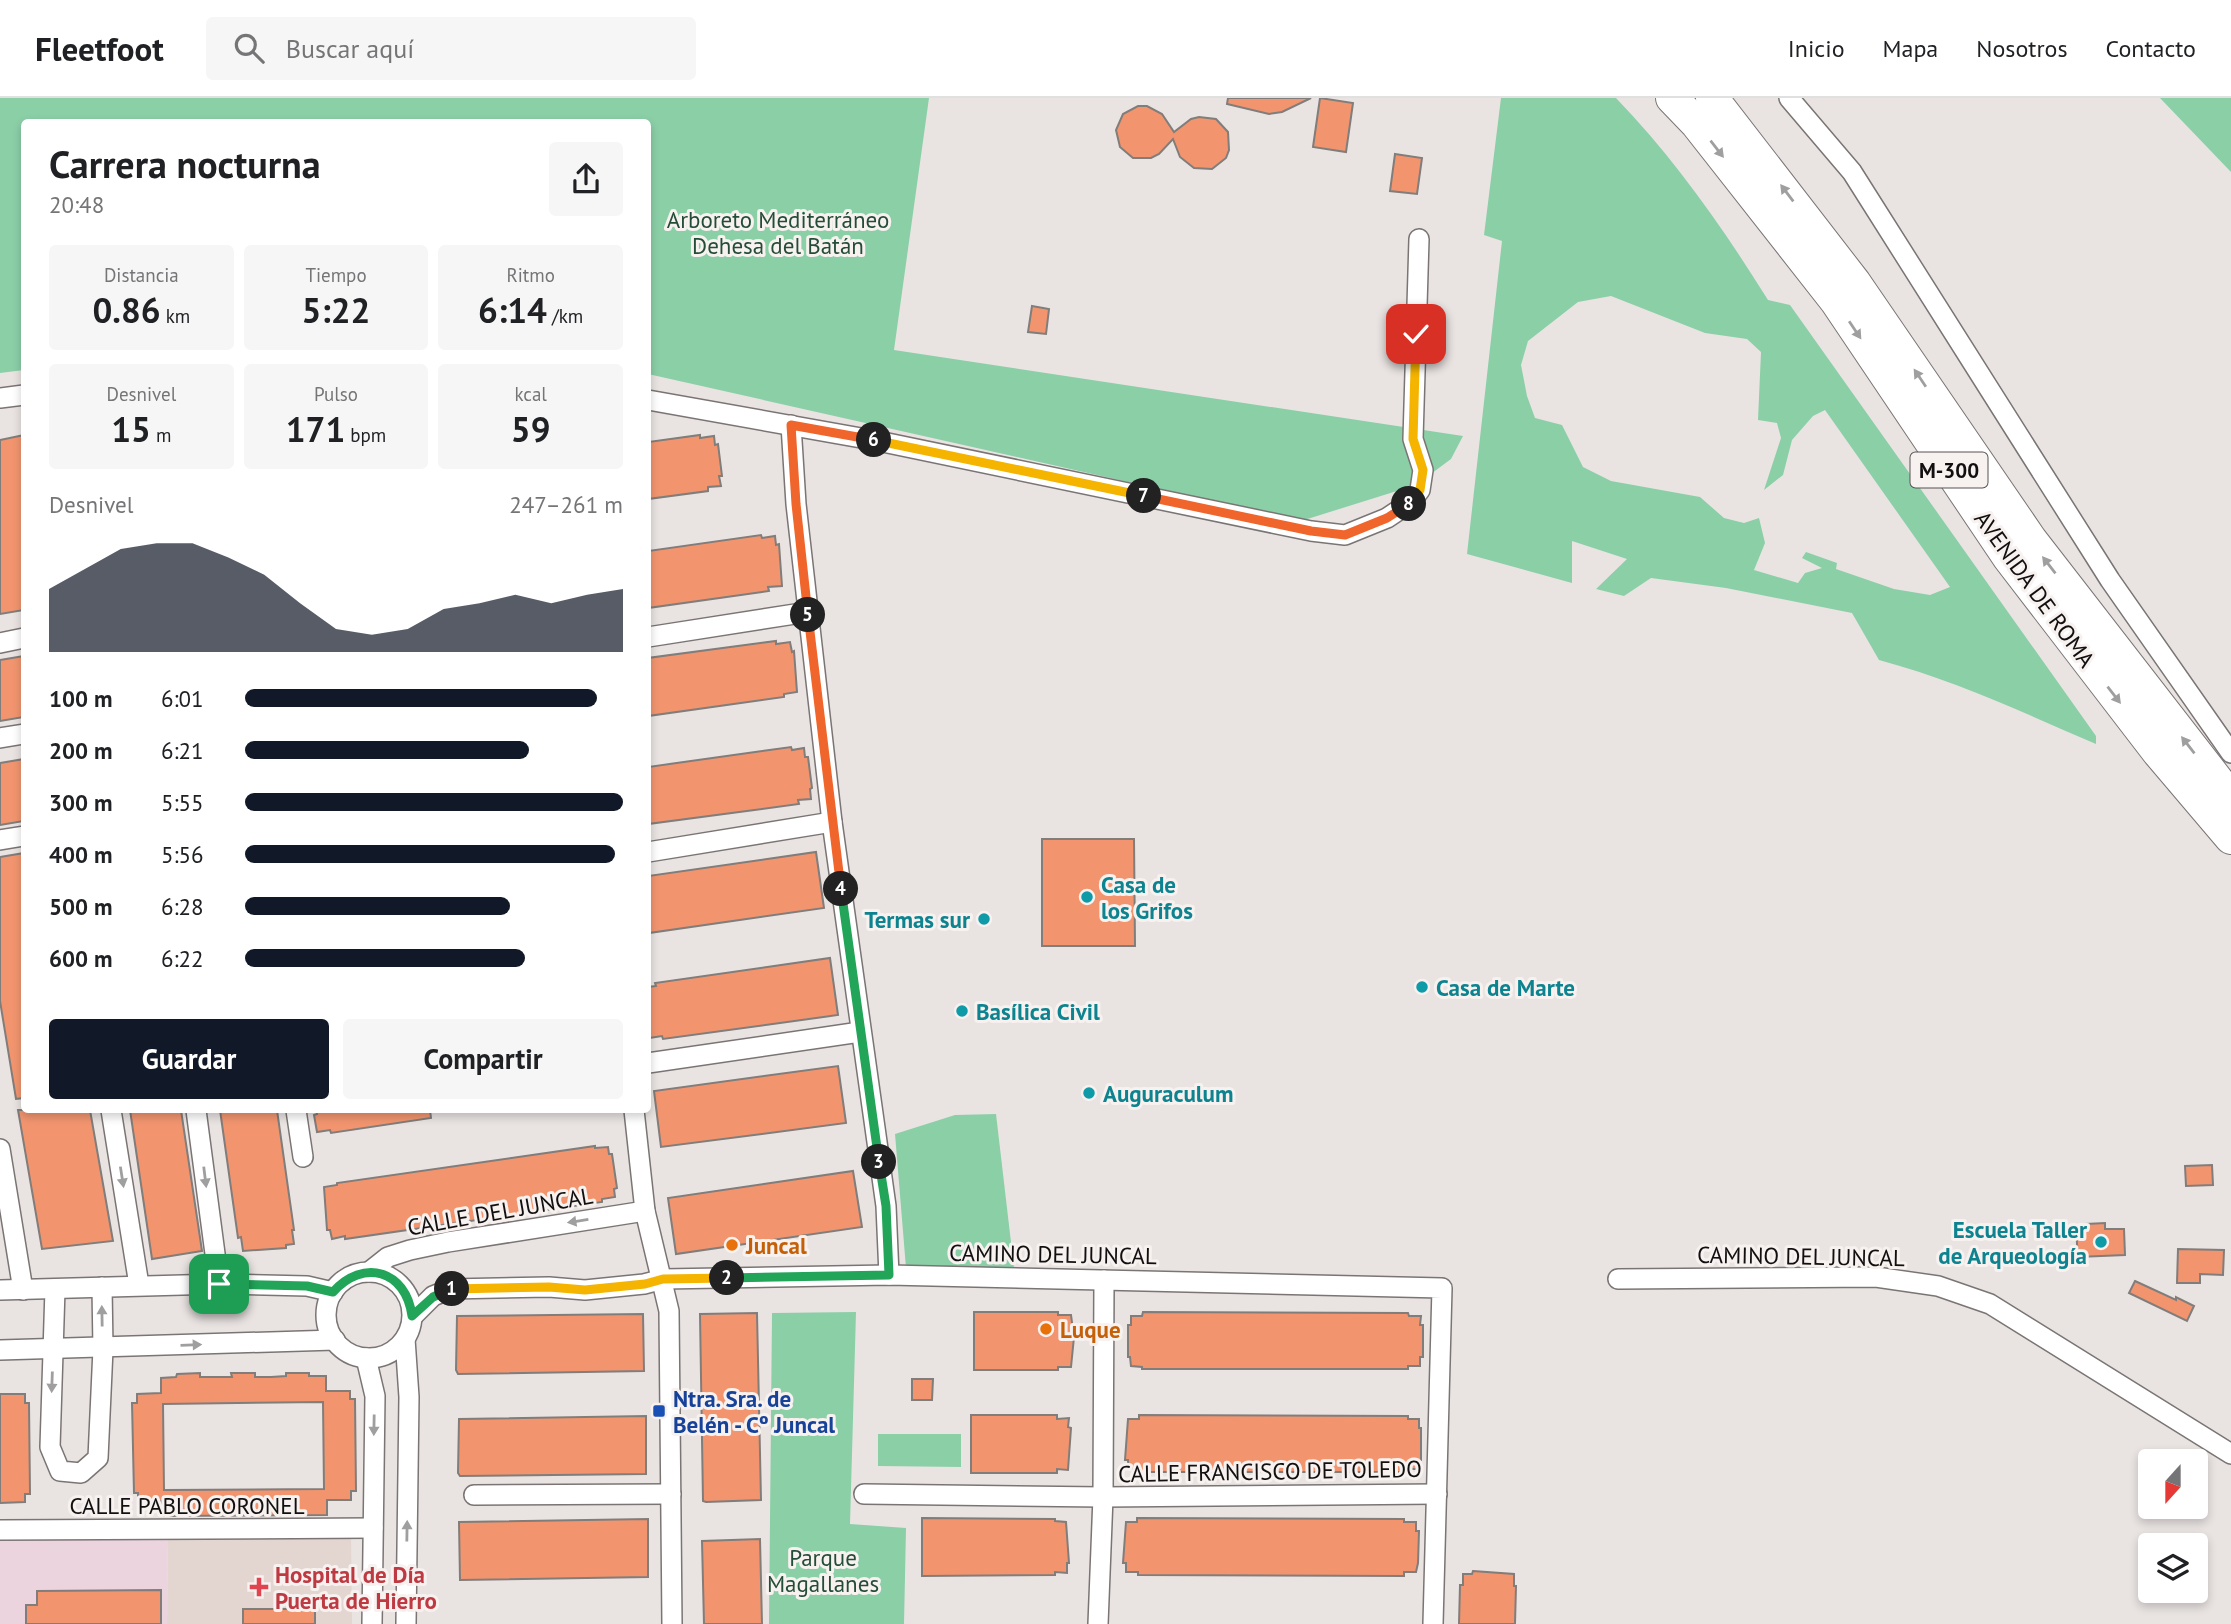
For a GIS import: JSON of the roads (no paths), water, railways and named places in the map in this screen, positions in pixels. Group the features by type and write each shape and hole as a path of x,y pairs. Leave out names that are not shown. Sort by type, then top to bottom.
{"main road":[{"name":"AVENIDA DE ROMA","path":"1672,98 1697,124 1836,301 2008,558 2158,752 2231,838"},
{"name":"AVENIDA DE ROMA","path":"1712,98 1855,283 2031,540 2231,798"}],"street":[{"path":"1789,98 1852,172 2110,580 2231,752"},
{"path":"651,401 791,425 1311,531 1345,535 1387,518 1411,502 1420,490 1423,470 1413,439 1419,239"},
{"path":"0,398 21,395"},
{"path":"791,425 796,504 832,822 886,1206 889,1275"},
{"path":"651,637 808,612"},
{"path":"0,643 21,640"},
{"path":"0,738 21,734"},
{"path":"651,852 832,822"},
{"path":"0,840 21,836"},
{"path":"651,1063 860,1032"},
{"path":"111,1113 139,1284"},
{"path":"196,1113 219,1284"},
{"path":"296,1113 303,1157"},
{"path":"634,1113 645,1210 669,1311 672,1624"},
{"path":"0,1149 23,1290"},
{"name":"CALLE DEL JUNCAL","path":"369,1272 388,1257 448,1241 645,1210"},
{"path":"369,1272 383,1274 395,1280 405,1290 411,1303 412,1316 410,1330 393,1351 366,1358 352,1354 335,1340 327,1320 327,1306 342,1281 355,1274 369,1272"},
{"name":"CAMINO DEL JUNCAL","path":"663,1279 889,1275 1443,1288 1437,1494"},
{"name":"CAMINO DEL JUNCAL","path":"1618,1279 1876,1278 1938,1286 1990,1304 2231,1454"},
{"path":"412,1316 433,1297 450,1289 549,1287 585,1290 645,1284 663,1279"},
{"path":"1098,1624 1103,1497 1104,1280"},
{"path":"0,1290 139,1284 219,1284 307,1286 333,1292"},
{"path":"55,1289 50,1447 60,1471 80,1473 98,1458 103,1349 102,1286"},
{"path":"405,1339 410,1397 406,1624"},
{"path":"0,1350 335,1340"},
{"path":"366,1358 374,1396 372,1624"},
{"path":"474,1495 670,1494"},
{"name":"CALLE FRANCISCO DE TOLEDO","path":"864,1494 1103,1497 1437,1494"},
{"path":"1433,1624 1437,1494"},
{"name":"CALLE PABLO CORONEL","path":"0,1530 373,1528"}],"place":[{"name":"Casa de los Grifos","path":"1087,897"},
{"name":"Termas sur","path":"984,919"},
{"name":"Casa de Marte","path":"1422,987"},
{"name":"Basílica Civil","path":"962,1011"},
{"name":"Auguraculum","path":"1089,1093"},
{"name":"Escuela Taller de Arqueología","path":"2101,1242"},
{"name":"Juncal","path":"732,1245"},
{"name":"Luque","path":"1046,1329"},
{"name":"Ntra. Sra. de Belén - Cº Juncal","path":"659,1411"},
{"name":"Hospital de Día Puerta de Hierro","path":"259,1587"}],"park label":[{"name":"Arboreto Mediterráneo Dehesa del Batán","path":"778,232"},
{"name":"Parque Magallanes","path":"823,1570"}]}
